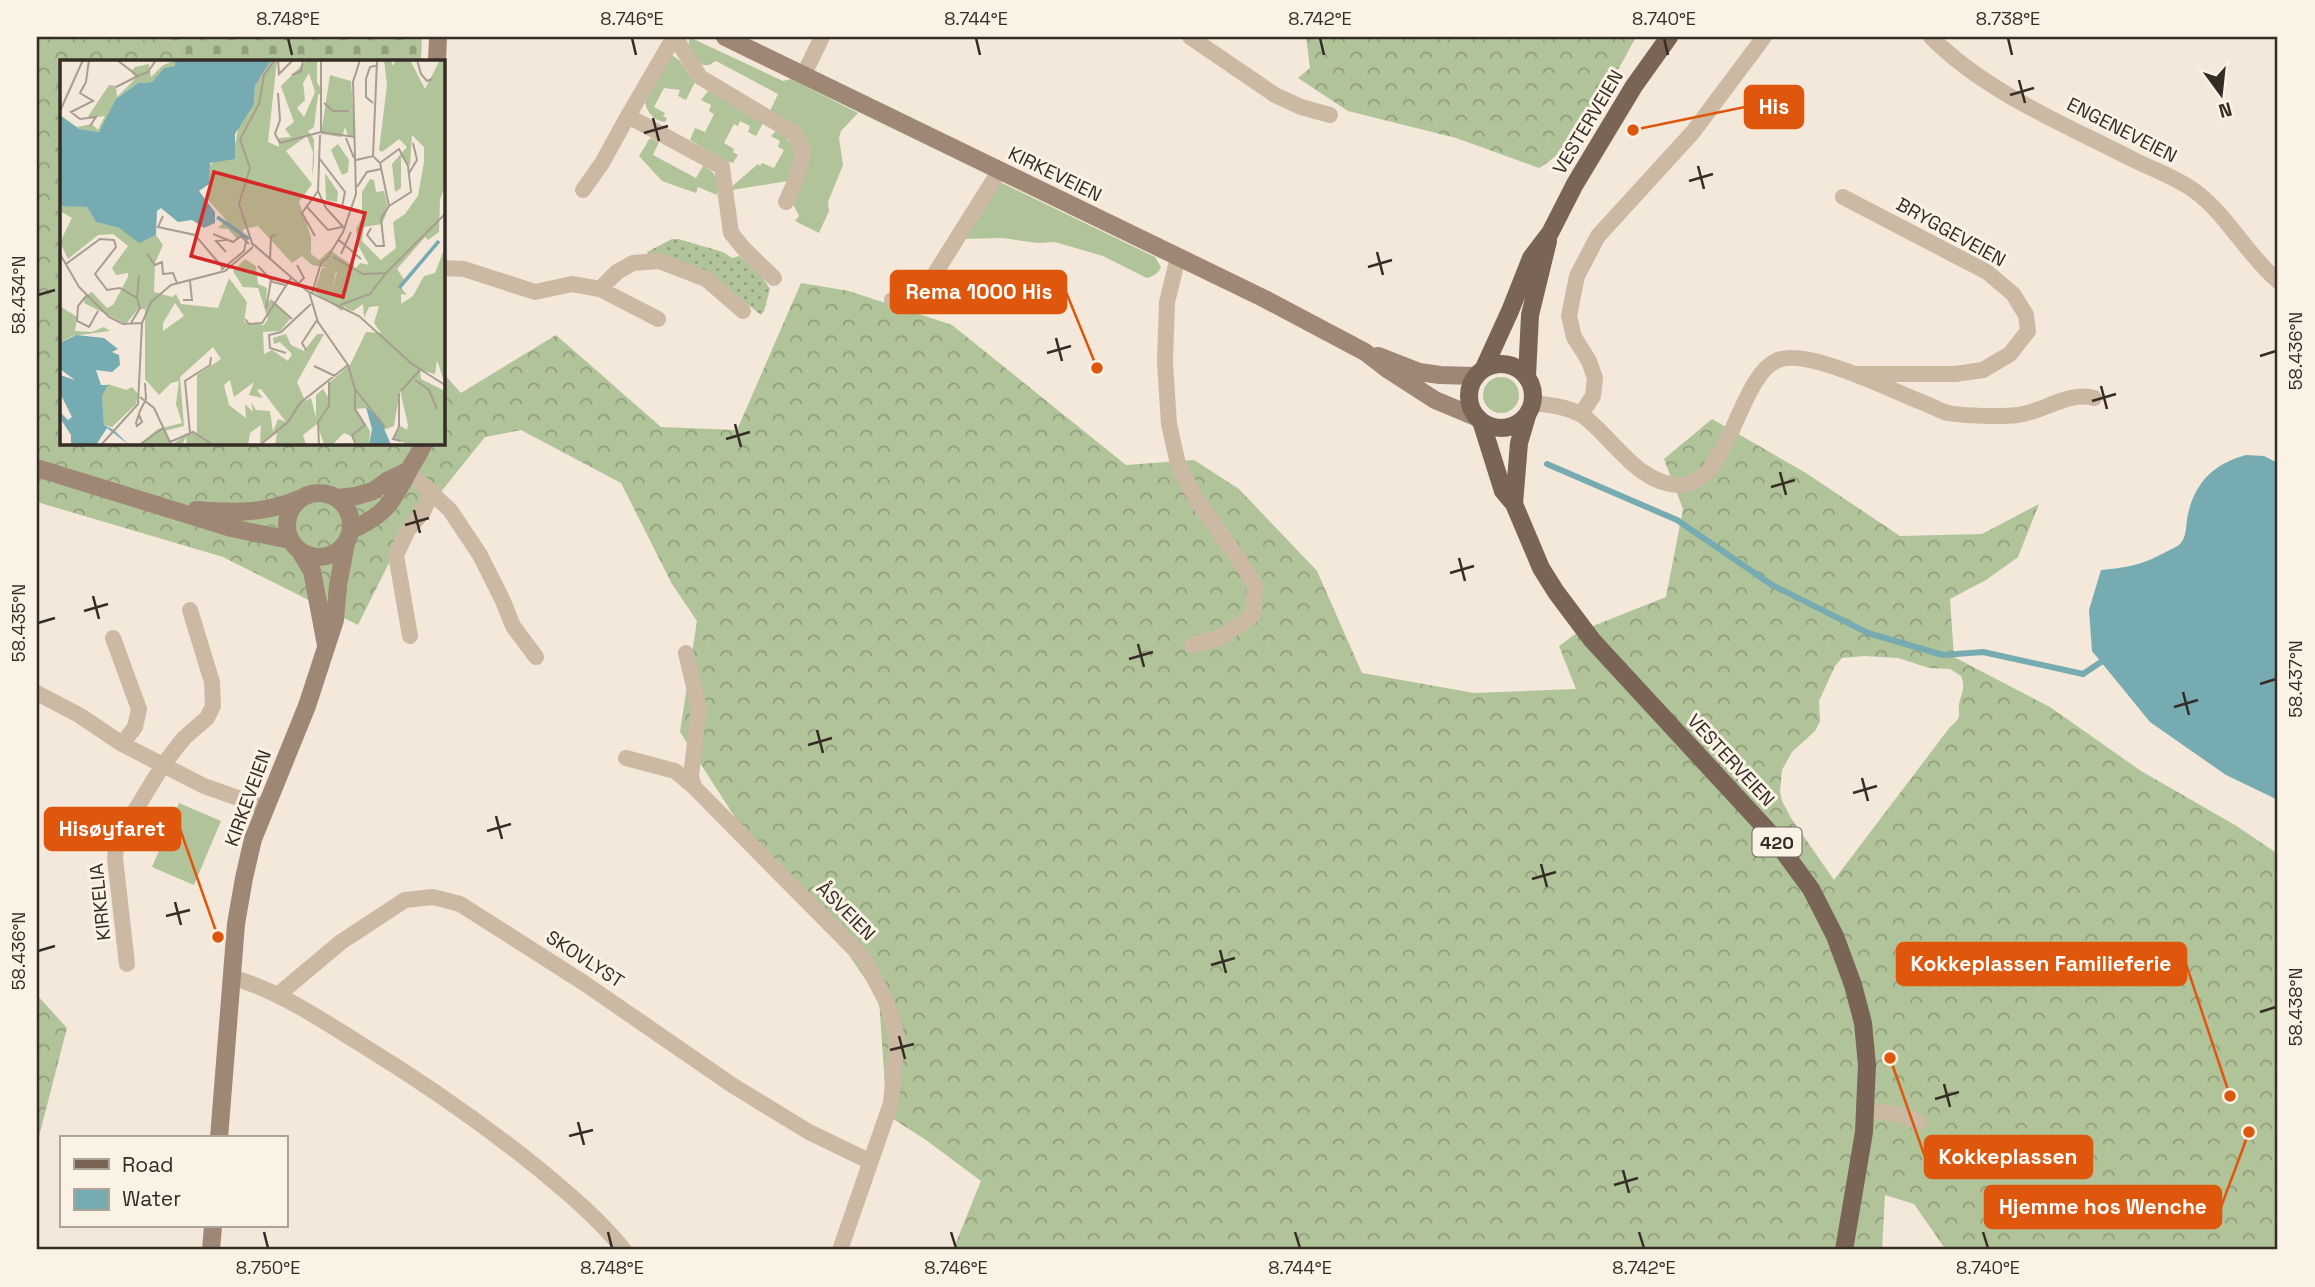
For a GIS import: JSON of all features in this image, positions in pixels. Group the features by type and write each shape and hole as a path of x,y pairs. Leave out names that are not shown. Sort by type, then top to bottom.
{"main road":[{"path":"437,60 439,37"},
{"name":"KIRKEVEIEN","path":"725,37 1265,299 1365,352 1435,400 1479,420"},
{"name":"VESTERVEIEN","path":"1480,372 1510,311 1531,258 1550,233 1602,136 1670,37"},
{"name":"VESTERVEIEN","path":"1527,376 1530,315 1550,233"},
{"name":"KIRKEVEIEN","path":"1365,352 1393,360 1419,372 1440,376 1480,372"},
{"path":"1480,372 1502,363 1520,369 1527,376"},
{"name":"420","path":"1479,420 1469,402 1471,384 1480,372"},
{"name":"420","path":"1527,376 1534,394 1530,410"},
{"path":"1479,420 1490,426 1510,427 1519,423 1530,410"},
{"name":"VESTERVEIEN","path":"1514,504 1517,454 1530,410"},
{"name":"VESTERVEIEN","path":"1479,420 1503,491 1514,504 1541,568 1574,618 1770,833 1811,890 1835,936 1853,985 1863,1023 1867,1065 1867,1111 1844,1250"},
{"path":"37,468 295,546 319,557 330,556 339,551 349,537 388,507 399,492 423,444"},
{"path":"158,506 234,513 275,509 319,493 337,498 356,496 373,491 408,471"},
{"path":"295,546 287,522 294,504 302,498"},
{"path":"337,498 349,512 349,537"},
{"name":"KIRKEVEIEN","path":"219,1136 236,924 244,878 264,807 307,706 335,620 338,585 349,537"},
{"name":"KIRKEVEIEN","path":"295,546 312,571 326,645"},
{"path":"211,1250 213,1228"}],"street":[{"path":"583,190 602,163 674,37 700,77 795,134 804,152 786,202"},
{"path":"804,74 822,37"},
{"path":"1190,37 1275,95 1301,107 1330,115"},
{"path":"1581,414 1593,396 1595,378 1589,360 1574,337 1569,316 1577,276 1598,236 1693,132 1764,37"},
{"name":"ENGENEVEIEN","path":"1931,37 1950,57 2002,92 2195,191 2278,281"},
{"path":"628,116 722,167 731,233 774,278"},
{"path":"892,300 908,298 929,283 1000,170"},
{"name":"BRYGGEVEIEN","path":"1843,197 1987,272 2013,293 2026,315 2028,331 2010,354 1983,370 1955,374 1849,373"},
{"path":"1178,257 1167,302 1166,362 1169,424 1178,464 1196,499 1255,585 1253,615 1222,637 1192,645"},
{"path":"600,289 617,272 633,263 659,261 706,279 743,311"},
{"path":"444,268 464,269 535,292 572,284 600,289 658,318"},
{"name":"BRYGGEVEIEN","path":"1530,410 1561,407 1581,414 1647,476 1663,483 1683,485 1700,479 1717,460 1763,369 1779,360 1798,357 1824,363 1948,413 2019,415 2085,395 2094,398"},
{"path":"408,471 450,510 480,555 513,626 536,657"},
{"path":"410,636 396,555 408,530 424,512 432,491"},
{"name":"KIRKELIA","path":"127,964 115,858 117,840 163,765 184,738 207,718 213,706 212,682 190,610"},
{"path":"113,638 139,709 135,727 122,744"},
{"path":"686,653 699,708 691,776 694,787"},
{"path":"37,693 79,715 122,744 204,786 264,807"},
{"name":"ÅSVEIEN","path":"626,758 675,771 694,787 864,959 886,1001 897,1038 891,1103 840,1250"},
{"name":"SKOVLYST","path":"279,994 341,942 405,900 433,897 460,904 584,983 732,1085 809,1132 869,1161"},
{"path":"231,976 279,994 405,1072 502,1139 579,1202 624,1250"},
{"path":"1867,1111 1898,1114 1919,1122"}],"green space":[{"path":"37,37 163,37 174,44 180,60 60,60 60,444 444,444 444,374 461,393 556,335 661,427 737,430 801,283 849,291 952,325 1126,465 1194,460 1239,489 1317,571 1362,673 1474,693 1576,689 1559,646 1578,632 1666,597 1683,509 1664,459 1712,419 1806,473 1900,536 1982,534 2039,504 2018,557 1986,580 1950,599 1954,657 2050,707 2141,771 2235,825 2278,854 2278,1250 1946,1250 1914,1204 1885,1195 1882,1250 953,1250 981,1181 887,1115 879,999 816,907 740,825 680,732 697,621 672,584 621,483 521,430 485,437 412,528 404,533 358,625 223,557 37,502","holes":["1842,658 1898,658 1929,668 1950,669 1961,676 1963,688 1959,717 1834,880 1782,801 1782,770 1792,752 1815,731 1820,721 1819,701 1835,666"]},
{"path":"163,37 422,37 421,60 180,60 174,44"},
{"path":"689,37 783,81 791,79 858,113 841,131 839,138 843,165 828,202 829,211 819,233 795,221 799,216 792,202 806,160 770,111 778,94 716,61 703,65 689,51"},
{"path":"1306,37 1636,37 1582,127 1555,157 1539,168 1456,138 1348,111 1298,78 1310,68"},
{"path":"670,55 681,63 695,82 686,100 678,96 680,90 664,88 654,107 665,113 665,122 656,119 649,112 645,98 650,84"},
{"path":"709,90 764,121 756,136 748,132 750,126 740,121 738,126 734,124 724,143 738,155 733,163 690,140 695,128 705,132 714,114 709,111 711,105 701,100"},
{"path":"778,129 790,142 795,153 788,181 732,190 730,188 758,164 774,168 784,150 778,147 780,141 771,136"},
{"path":"650,138 659,142 653,155 696,178 703,166 711,171 717,181 717,195 698,187 696,193 662,181 639,156"},
{"path":"996,180 1155,257 1160,269 1147,278 1103,256 1055,242 1037,243 1003,238 960,239"},
{"path":"672,239 723,252 732,258 739,256 758,271 770,289 761,315 709,276 682,263 648,254 647,252"},
{"path":"1501,377 1514,382 1519,395 1514,408 1501,413 1488,408 1483,395 1488,382"},
{"path":"179,803 221,821 194,885 152,867"},
{"path":"37,995 67,1028 37,1144"}],"water":[{"path":"2246,455 2264,456 2278,463 2278,800 2226,775 2150,722 2092,651 2089,610 2101,570 2140,563 2179,545 2184,537 2190,507 2199,486 2223,464"}],"waterway":[{"path":"1547,464 1677,520 1772,585 1868,633 1943,655 1983,652 2083,674 2101,662"}],"place":[{"name":"His","path":"1633,130"},
{"name":"Rema 1000 His","path":"1097,368"},
{"name":"Hisøyfaret","path":"218,937"},
{"name":"Kokkeplassen","path":"1890,1058"},
{"name":"Kokkeplassen Familieferie","path":"2230,1096"},
{"name":"Hjemme hos Wenche","path":"2249,1132"}]}
